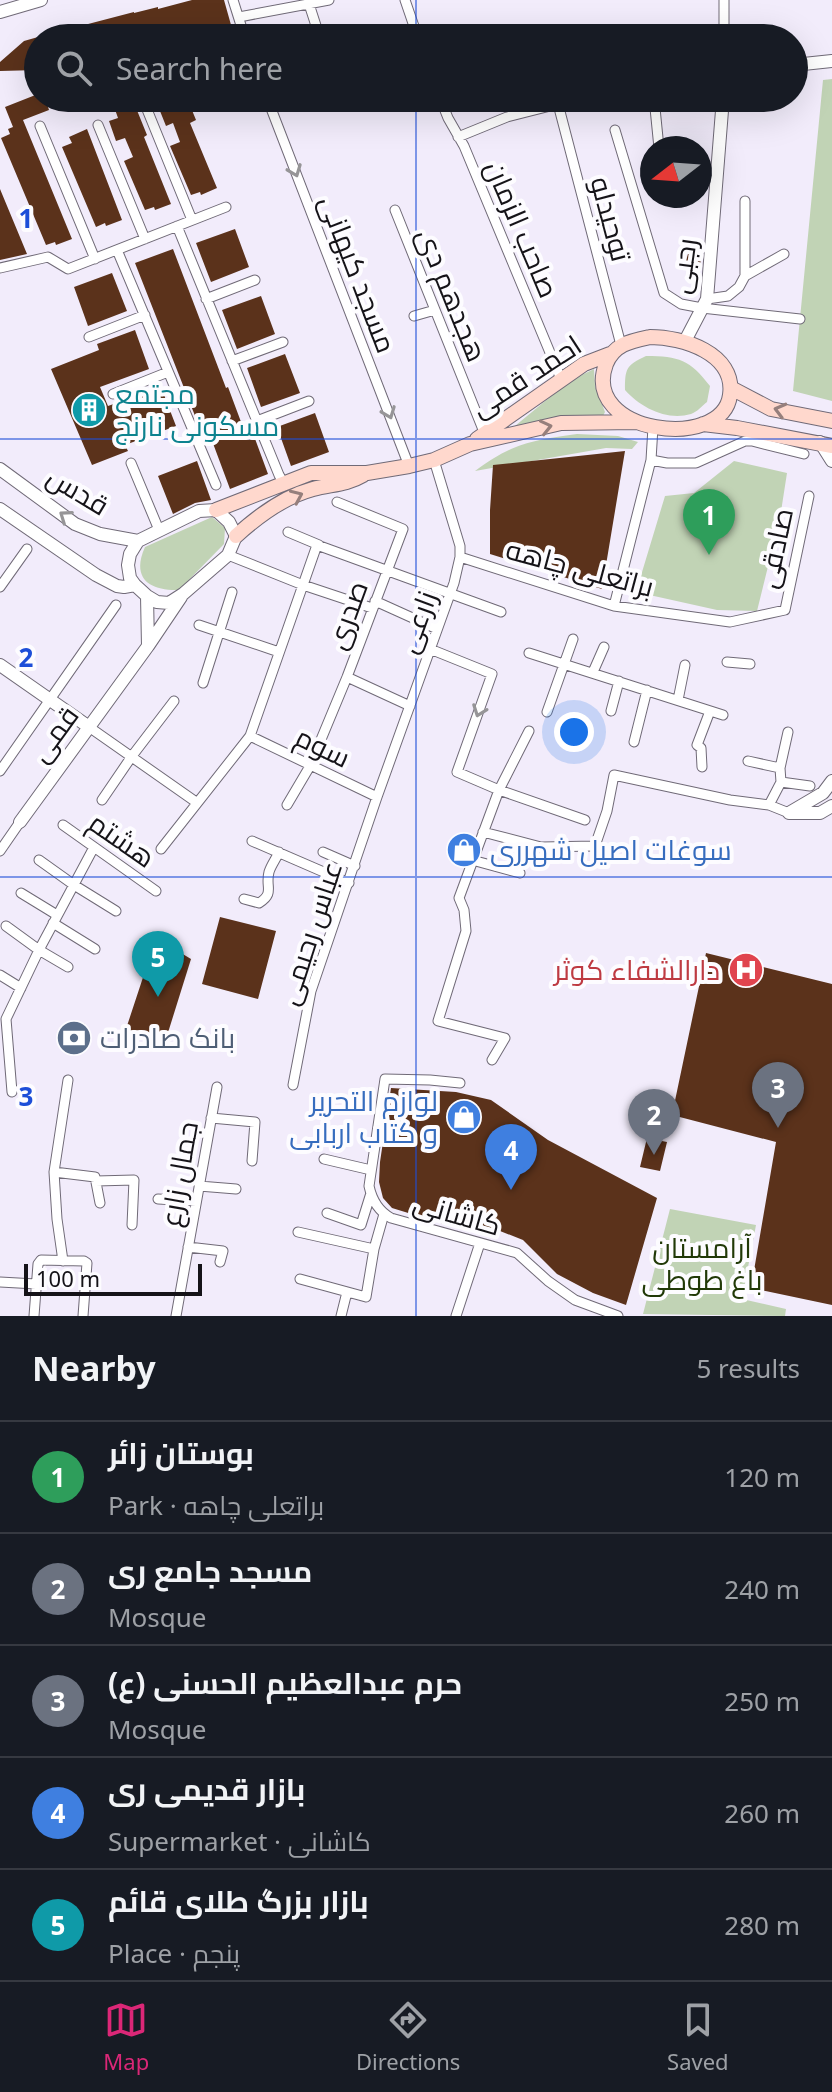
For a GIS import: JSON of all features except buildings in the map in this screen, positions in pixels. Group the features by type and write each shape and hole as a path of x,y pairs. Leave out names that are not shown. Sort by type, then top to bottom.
{"main road":[{"path":"650,337 685,341 705,351 721,364 728,375 731,388 729,401 722,414 683,429 665,429 636,422 610,404 602,383 605,369 616,349 650,337"},
{"name":"احمد قمی","path":"486,437 561,379 616,349"},
{"path":"731,388 771,409 832,421"},
{"name":"احمد قمی","path":"367,473 434,460 486,437 561,423 636,422"},
{"path":"702,424 826,444"},
{"path":"216,510 311,473 367,473"},
{"path":"236,536 272,507 312,489 350,482 367,473"}],"street":[{"path":"0,12 41,0"},
{"path":"233,0 241,24"},
{"path":"239,17 329,0"},
{"path":"405,0 413,24"},
{"path":"724,0 724,24"},
{"path":"309,4 315,24"},
{"path":"808,64 832,61"},
{"path":"148,112 192,220"},
{"name":"مسجد کیهانی","path":"272,112 409,466"},
{"name":"صاحب الزمان","path":"446,112 464,146 561,379"},
{"path":"458,137 527,112"},
{"name":"توحیدلو","path":"560,112 616,349"},
{"path":"655,112 658,136"},
{"name":"رجبی","path":"685,341 704,304 722,112"},
{"path":"98,125 145,239"},
{"path":"40,126 95,259"},
{"path":"615,130 664,293 681,304 704,304 800,319"},
{"path":"704,304 728,296 739,287 745,276 745,201"},
{"path":"0,268 48,257 68,269 226,207"},
{"name":"هجدهم دی","path":"395,210 486,437"},
{"path":"177,226 284,484"},
{"path":"117,250 216,485"},
{"path":"745,276 784,254"},
{"path":"206,299 255,280"},
{"path":"414,316 435,310"},
{"path":"89,337 145,315"},
{"path":"232,361 283,342"},
{"path":"113,394 168,372"},
{"path":"257,421 309,401"},
{"path":"614,606 651,460 653,427"},
{"path":"651,460 696,463 745,441 804,454"},
{"path":"826,444 832,461"},
{"name":"زارعی","path":"377,797 451,592 460,557 460,546 434,460"},
{"path":"131,463 159,530"},
{"name":"قدس","path":"0,469 75,524 100,534 138,541"},
{"name":"صادقی","path":"785,610 809,496"},
{"path":"337,502 403,529 387,570"},
{"path":"0,509 96,575 117,586 135,585"},
{"path":"216,510 229,522 236,536 228,555 169,603 157,602 135,585 130,578 128,565 138,541 199,511 216,510"},
{"path":"288,532 501,612"},
{"path":"161,849 250,736 315,546 319,545"},
{"path":"0,587 27,549"},
{"path":"228,555 303,585 373,605 437,629"},
{"name":"براتعلی چاهه","path":"460,557 614,606 730,622 785,610"},
{"name":"صدری","path":"287,805 310,766 387,570"},
{"path":"203,683 232,592"},
{"name":"قمی","path":"0,851 183,594"},
{"path":"147,596 148,646"},
{"path":"0,771 116,605"},
{"path":"199,625 279,652"},
{"path":"547,712 573,639"},
{"path":"593,672 604,647"},
{"path":"430,649 492,674 457,772 585,820"},
{"path":"529,653 723,715"},
{"path":"727,662 750,664"},
{"path":"0,665 196,802"},
{"path":"678,700 685,665"},
{"path":"347,677 410,706"},
{"path":"611,711 619,681"},
{"path":"634,742 647,690"},
{"path":"102,800 174,701"},
{"path":"702,767 701,748 697,745 710,711"},
{"path":"492,1060 505,1038 438,1021 466,931 464,910 459,898 499,790 529,731"},
{"path":"769,805 781,782 780,768 788,732"},
{"name":"سوم","path":"250,736 377,797"},
{"path":"748,761 780,768"},
{"path":"483,832 541,847 595,846 607,811 614,775 730,800 769,805 789,813 820,813 832,806"},
{"path":"789,813 823,793 832,781"},
{"path":"781,782 810,786"},
{"name":"عباس رحیمی","path":"293,1085 311,991 377,797"},
{"name":"هشتم","path":"63,825 156,891"},
{"path":"252,841 349,883"},
{"path":"12,1092 3,1018 93,849"},
{"path":"244,899 259,903 267,896 270,889 268,874 279,852"},
{"path":"323,852 355,866"},
{"path":"39,860 116,911"},
{"path":"472,860 520,873"},
{"path":"21,893 95,949"},
{"path":"6,926 68,967"},
{"path":"0,975 21,988"},
{"path":"327,1213 361,1225 371,1193 369,1186 385,1079 460,1083"},
{"path":"63,1261 54,1172 68,1080"},
{"name":"جمال زارع","path":"176,1316 217,1087"},
{"path":"211,1118 255,1122 252,1161"},
{"path":"324,1159 371,1170"},
{"path":"54,1172 95,1177 100,1203"},
{"path":"96,1181 134,1180 132,1225"},
{"path":"199,1186 236,1189"},
{"name":"کاشانی","path":"371,1193 374,1203 391,1218 517,1253 575,1300 618,1316"},
{"path":"158,1199 196,1201"},
{"path":"300,1279 366,1297 384,1214"},
{"path":"298,1232 374,1249"},
{"path":"456,1316 480,1243"},
{"path":"188,1247 223,1251 220,1262"},
{"path":"34,1316 38,1261 41,1260 87,1263 83,1316"},
{"path":"0,1282 36,1284"},
{"path":"341,1316 347,1292"}],"green space":[{"path":"832,79 832,401 793,391 823,80"},
{"path":"646,356 667,357 690,365 710,386 707,402 693,413 673,416 639,402 625,390 625,377 634,362"},
{"path":"594,369 595,386 605,412 603,416 558,418 515,426 563,387"},
{"path":"577,434 618,436 638,442 632,449 606,448 475,471 523,445"},
{"path":"734,461 787,473 780,518 757,611 717,610 636,592 665,496 694,493"},
{"path":"212,517 225,528 224,544 179,590 151,585 140,567 145,547"},
{"name":"آرامستان باغ طوطی","path":"670,1209 756,1225 742,1299 786,1309 785,1316 643,1314"}],"place":[{"name":"مجتمع مسکونی نارنج","path":"89,410"},
{"name":"بوستان زائر","path":"709,555"},
{"name":"سوغات اصیل شهرری","path":"464,850"},
{"name":"دارالشفاء کوثر","path":"746,970"},
{"name":"بازار بزرگ طلای قائم","path":"158,997"},
{"name":"بانک صادرات","path":"74,1038"},
{"name":"لوازم التحریر و کتاب اربابی","path":"464,1117"},
{"name":"حرم عبدالعظیم الحسنی (ع)","path":"778,1128"},
{"name":"مسجد جامع ری","path":"654,1155"},
{"name":"بازار قدیمی ری","path":"511,1190"}]}
